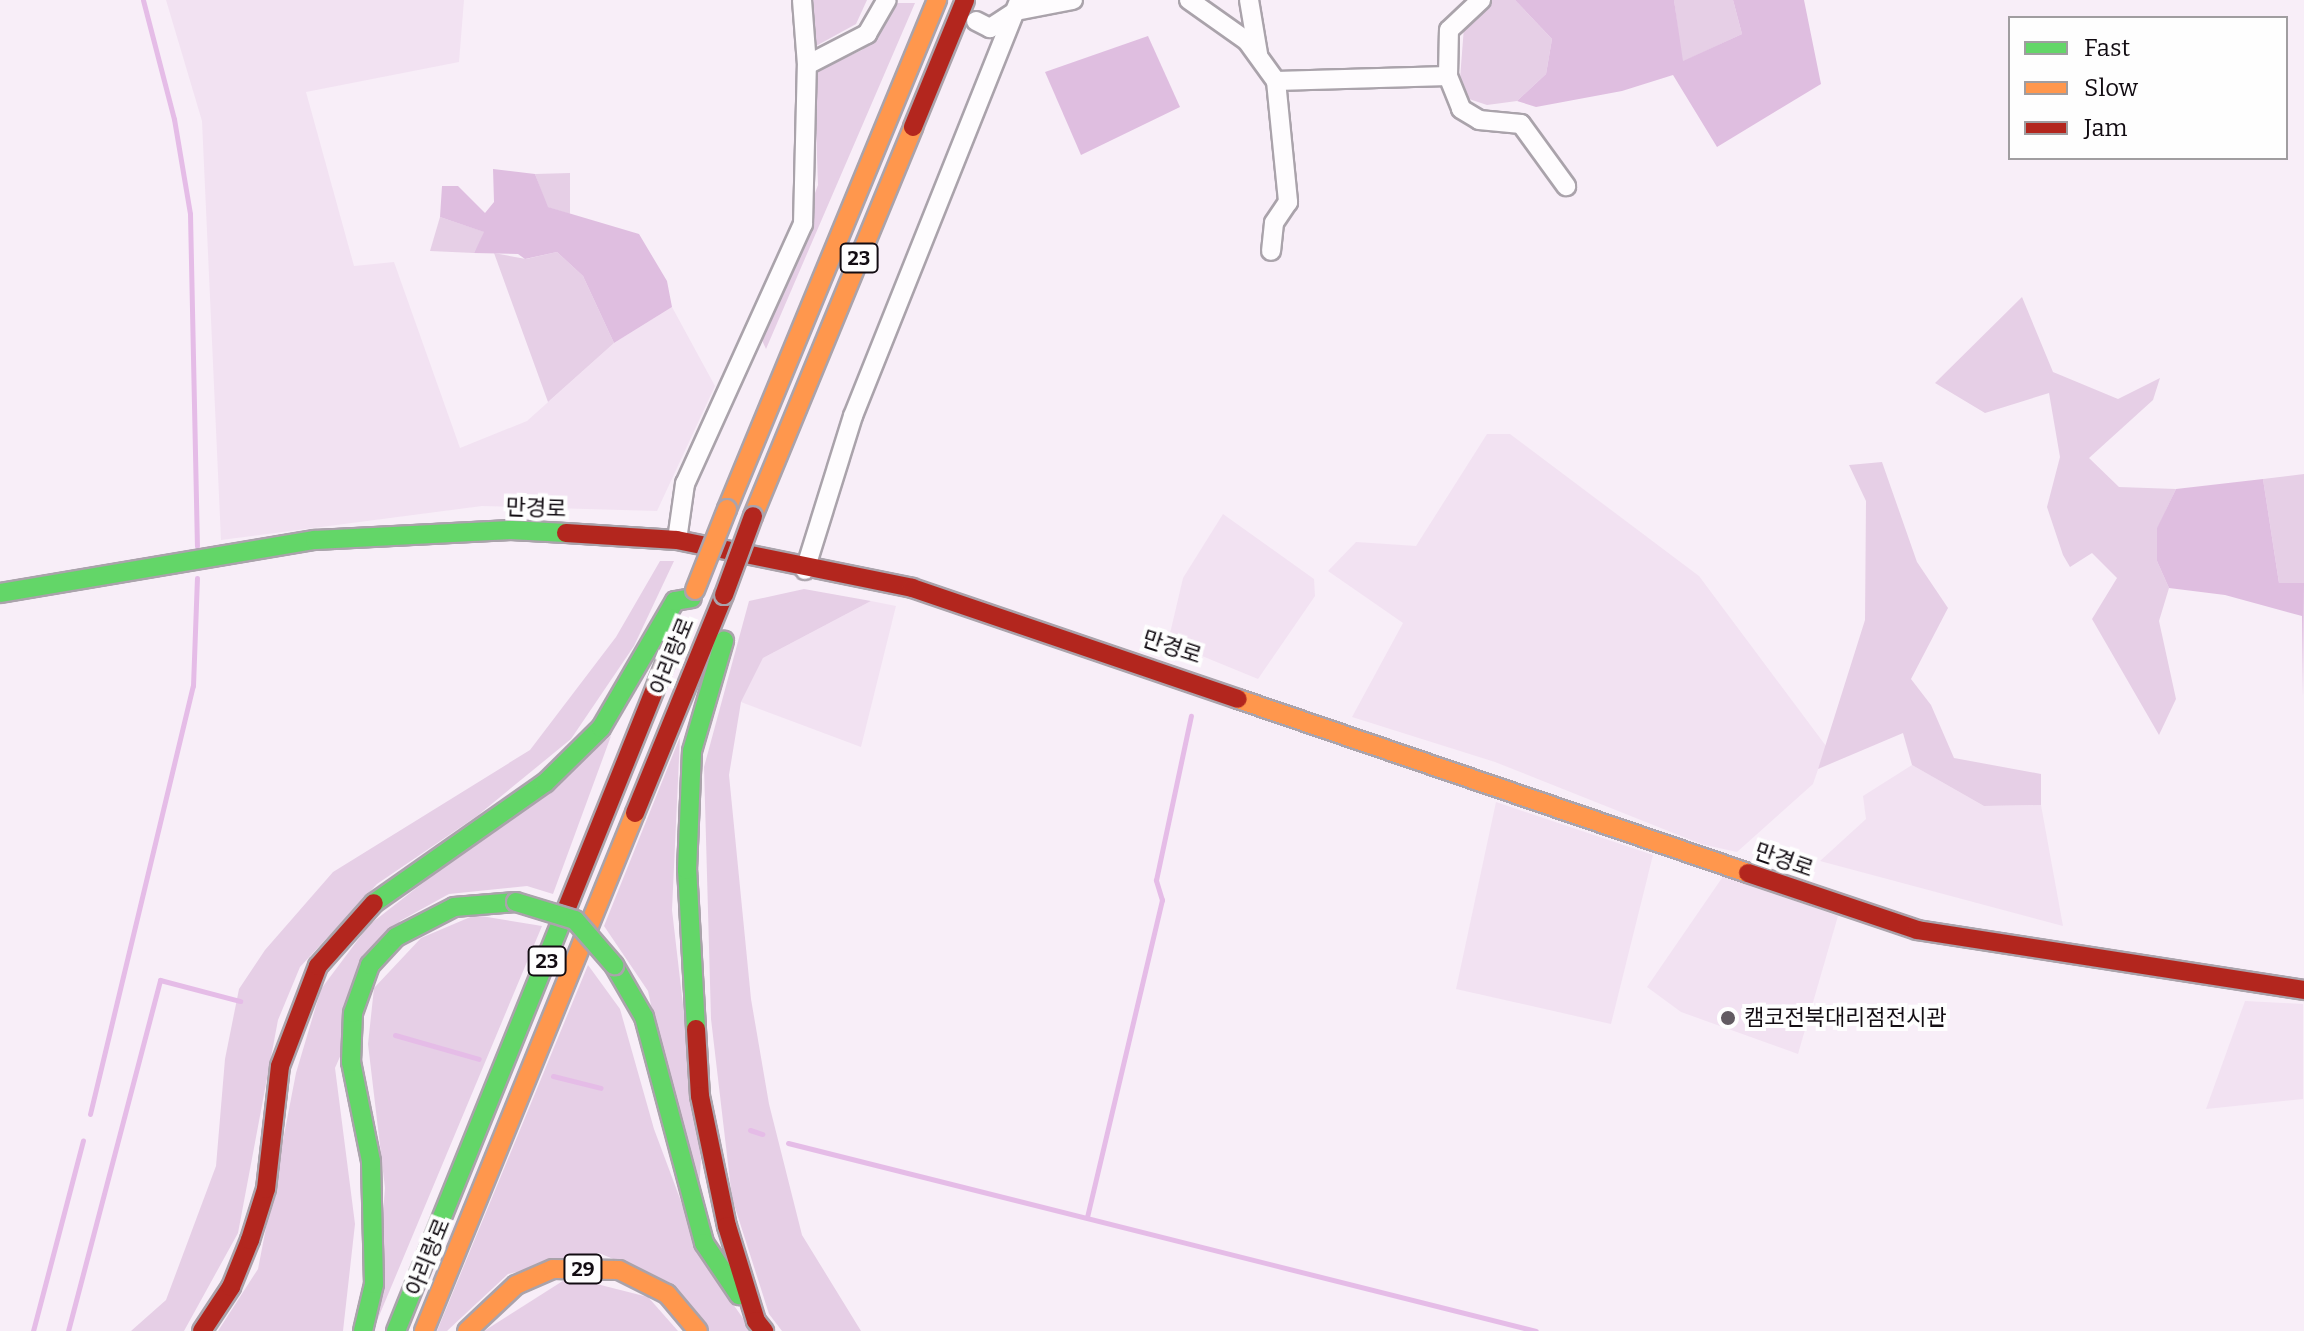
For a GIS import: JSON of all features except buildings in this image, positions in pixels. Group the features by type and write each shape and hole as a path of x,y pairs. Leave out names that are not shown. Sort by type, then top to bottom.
{"main road":[{"name":"아리랑로","path":"396,1331 727,509 937,0"},
{"name":"아리랑로","path":"424,1331 965,0"},
{"name":"만경로","path":"0,593 315,540 511,530 677,540 805,570 912,588 1917,930 2304,990"},
{"path":"202,1331 231,1287 250,1240 266,1189 280,1066 318,966 377,900 545,783 601,728 675,601 693,594"},
{"path":"721,600 732,613 692,751 687,870 700,1096 727,1226 760,1326"},
{"path":"363,1331 374,1284 371,1161 351,1062 357,1001 370,965 396,937 454,907 516,902 575,920 614,965 644,1017 704,1243 760,1326"},
{"name":"29","path":"467,1331 516,1285 553,1269 619,1270 667,1294 698,1331"}],"street":[{"path":"677,540 685,484 803,224 807,65 802,0"},
{"path":"807,65 867,34 887,0"},
{"path":"976,21 990,28 1017,6 1073,0"},
{"path":"1189,0 1209,10 1258,54 1276,81 1288,202 1274,223 1271,251"},
{"path":"1249,0 1258,54"},
{"path":"1481,0 1459,8 1449,30 1448,76 1461,109 1479,120 1521,124 1566,186"},
{"path":"805,570 853,416 1017,6"},
{"path":"1276,81 1448,76"}],"shaded area":[{"path":"166,0 464,0 459,62 306,92 354,266 394,262 460,448 527,421 614,343 672,307 715,386 657,511 482,506 221,540 202,121"},
{"path":"813,0 867,0 856,24 816,46"},
{"path":"1491,0 1515,0 1552,39 1546,74 1517,101 1487,105 1460,96 1460,79 1464,27"},
{"path":"1515,0 1674,0 1683,61 1742,34 1733,0 1804,0 1821,84 1717,147 1673,75 1622,91 1536,107 1517,101 1546,74 1552,39"},
{"path":"1674,0 1733,0 1742,34 1682,62"},
{"path":"896,3 915,3 766,349 761,338 818,185 814,72 862,50"},
{"path":"1148,36 1180,107 1081,155 1045,72"},
{"path":"493,169 535,174 548,207 639,234 667,281 672,307 614,343 583,276 557,252 525,259 518,254 474,253 484,232 440,217 442,186 458,186 485,213 494,202"},
{"path":"570,173 570,214 547,207 535,174"},
{"path":"440,217 485,232 474,253 430,251"},
{"path":"557,252 583,276 614,343 548,402 494,253 526,259"},
{"path":"2022,297 2053,372 2118,399 2160,378 2153,400 2089,458 2119,487 2176,489 2157,529 2157,561 2169,588 2159,621 2176,699 2159,735 2092,619 2117,578 2092,553 2070,567 2047,507 2060,457 2049,393 1985,413 1935,383"},
{"path":"1487,434 1510,434 1699,576 1826,746 1813,784 1737,852 1701,844 1495,762 1352,717 1403,623 1328,571 1356,542 1416,546"},
{"path":"1882,462 1917,562 1948,608 1911,679 1931,705 1954,758 2041,774 2041,805 1984,806 1912,765 1903,733 1818,769 1865,620 1866,501 1849,465"},
{"path":"2304,474 2304,583 2279,583 2263,479"},
{"path":"2263,479 2279,583 2304,583 2303,698 2302,616 2225,595 2169,588 2157,561 2157,528 2176,489"},
{"path":"1223,514 1314,579 1315,596 1258,679 1168,642 1183,578"},
{"path":"660,561 674,561 634,646 571,739 477,816 377,884 300,967 278,1020 238,1233 184,1331 131,1331 166,1300 216,1166 225,1059 239,989 265,950 333,872 530,750 616,637"},
{"path":"804,589 871,601 763,658 741,702 729,775 751,999 769,1104 802,1235 861,1331 782,1331 769,1314 732,1198 711,1019 704,767 749,601"},
{"path":"871,601 896,606 861,747 741,702 763,658"},
{"path":"611,736 553,894 527,886 449,894 400,921 335,1068 355,1224 343,1331 218,1331 258,1269 296,1073 321,989 369,925"},
{"path":"680,737 672,910 701,1160 697,1220 648,991 604,926"},
{"path":"1912,765 1984,806 2041,805 2063,926 1820,861 1866,819 1863,796"},
{"path":"1496,802 1653,855 1611,1024 1456,989"},
{"path":"1724,875 1838,916 1798,1054 1681,1012 1647,987"},
{"path":"475,915 542,926 374,1328 385,1188 368,1044 374,988 421,938"},
{"path":"588,965 620,1009 654,1129 704,1263 752,1331 707,1331 668,1282 599,1253 508,1274 447,1331 437,1331"},
{"path":"2245,1001 2303,1004 2303,1099 2206,1109"},
{"path":"569,1277 648,1297 678,1331 484,1331"}],"waterway":[{"path":"143,0 174,119 190,214 197,546"},
{"path":"90,1114 193,686 197,578"},
{"path":"1087,1217 1162,900 1156,880 1191,716"},
{"path":"68,1331 160,980 240,1001"},
{"path":"395,1035 479,1059"},
{"path":"553,1076 601,1088"},
{"path":"750,1130 762,1134"},
{"path":"33,1331 83,1140"},
{"path":"788,1143 1536,1331"}],"traffic: fast":[{"path":"0,593 315,540 511,530 566,533"},
{"path":"374,903 545,783 601,728 675,601 692,598"},
{"path":"696,1029 687,870 692,751 724,641"},
{"path":"363,1331 374,1284 371,1161 351,1062 353,1013 370,965 396,937 454,907 516,902"},
{"path":"516,902 575,920 614,965"},
{"path":"396,1331 564,915"},
{"path":"614,965 644,1017 704,1243 739,1295"}],"traffic: slow":[{"path":"727,509 937,0"},
{"path":"753,516 913,127"},
{"path":"695,590 727,509"},
{"path":"1238,699 1748,873"},
{"path":"424,1331 635,813"},
{"path":"467,1331 516,1285 553,1269 619,1270 667,1294 698,1331"}],"traffic: jam":[{"path":"913,127 965,0"},
{"path":"724,595 753,516"},
{"path":"566,533 677,540 912,588 1238,699"},
{"path":"635,813 724,595"},
{"path":"564,915 674,641"},
{"path":"1748,873 1917,930 2304,990"},
{"path":"202,1331 231,1287 250,1240 266,1189 280,1066 318,966 374,903"},
{"path":"696,1029 700,1096 727,1226 756,1321 764,1331"}],"place":[{"name":"캠코전북대리점전시관","path":"1728,1018"}]}
